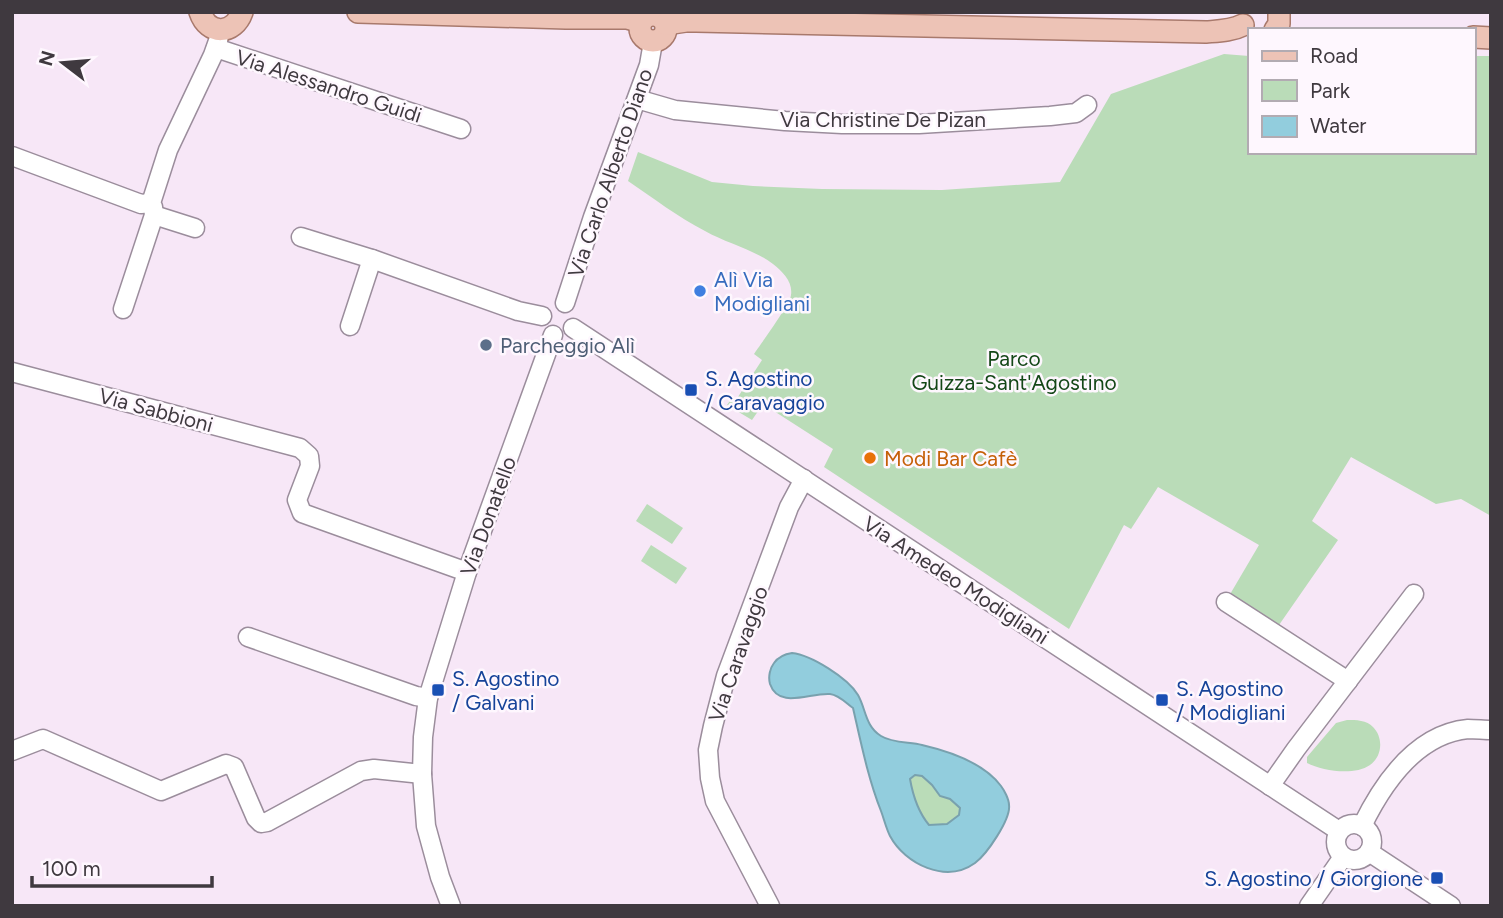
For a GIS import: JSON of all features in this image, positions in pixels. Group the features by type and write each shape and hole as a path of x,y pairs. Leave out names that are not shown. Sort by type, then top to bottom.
{"main road":[{"name":"Via Alessandro Guidi","path":"200,12 203,21 218,39 239,21 242,12"},
{"path":"358,12 627,18 641,22 648,16 657,15 666,24 696,21 1206,32 1235,29 1245,23"},
{"name":"Via Carlo Alberto Diano","path":"641,22 642,35 653,42 664,36 666,24"}],"street":[{"name":"Via Alessandro Guidi","path":"218,39 461,129"},
{"path":"123,309 168,150 218,39"},
{"name":"Via Carlo Alberto Diano","path":"565,303 593,217 649,65 653,42"},
{"name":"Via Christine De Pizan","path":"637,99 685,111 842,124 919,124 1050,116 1076,113 1087,105"},
{"path":"12,156 141,204 195,228"},
{"path":"301,237 518,311 542,316 543,326 553,335 565,335 573,328"},
{"path":"350,326 372,260"},
{"name":"Via Carlo Alberto Diano","path":"542,316 553,303 565,303 575,313 573,328"},
{"name":"Via Amedeo Modigliani","path":"573,328 1339,831"},
{"name":"Via Donatello","path":"451,906 426,826 422,774 428,698 467,572 553,335"},
{"name":"Via Sabbioni","path":"12,372 300,448 309,456 310,466 297,500 302,513 467,572"},
{"name":"Via Caravaggio","path":"770,906 715,801 708,750 726,676 789,507 804,479"},
{"path":"1270,786 1413,594"},
{"path":"1226,602 1348,681"},
{"path":"248,637 428,698"},
{"path":"1362,826 1369,810 1394,773 1414,752 1450,733 1491,730"},
{"path":"12,751 43,739 162,791 226,764 234,767 256,818 261,823 361,771 374,769 422,774"},
{"path":"1350,824 1362,826 1371,837 1369,852 1355,860 1343,857 1335,844 1339,831 1350,824"},
{"path":"1369,852 1451,906"},
{"path":"1309,906 1343,857"}],"green space":[{"name":"Parco Guizza-Sant'Agostino","path":"1224,54 1248,56 1248,154 1475,154 1475,56 1491,56 1491,516 1461,499 1436,504 1351,457 1312,521 1338,540 1279,625 1229,596 1259,545 1158,487 1131,529 1124,525 1069,629 824,467 833,449 763,404 752,420 727,405 732,398 736,400 762,360 754,354 790,299 789,282 780,270 766,259 695,226 628,181 638,152 712,182 753,186 942,190 1060,182 1111,94"},
{"path":"647,504 683,528 672,544 636,521"},
{"path":"651,545 687,568 676,584 641,561"},
{"path":"1347,720 1365,722 1377,731 1380,747 1374,762 1363,768 1347,771 1330,770 1307,763 1307,757 1336,723"},
{"path":"915,775 922,776 940,796 950,799 960,808 959,815 947,824 930,825 913,792 910,779"}],"water":[{"path":"792,653 819,663 853,688 866,717 881,736 954,755 985,771 1001,786 1009,803 1009,811 992,844 975,863 952,872 939,871 916,862 897,846 889,833 872,786 853,708 830,694 788,698 774,692 770,684 770,670 780,657","holes":["915,775 922,776 940,796 950,799 960,808 959,815 947,824 929,825 922,815 910,779"]}],"place":[{"name":"Alì Via Modigliani","path":"700,291"},
{"name":"Parcheggio Alì","path":"486,345"},
{"name":"S. Agostino / Caravaggio","path":"691,390"},
{"name":"Modi Bar Cafè","path":"870,458"},
{"name":"S. Agostino / Galvani","path":"438,690"},
{"name":"S. Agostino / Modigliani","path":"1162,700"},
{"name":"S. Agostino / Giorgione","path":"1437,878"}]}
